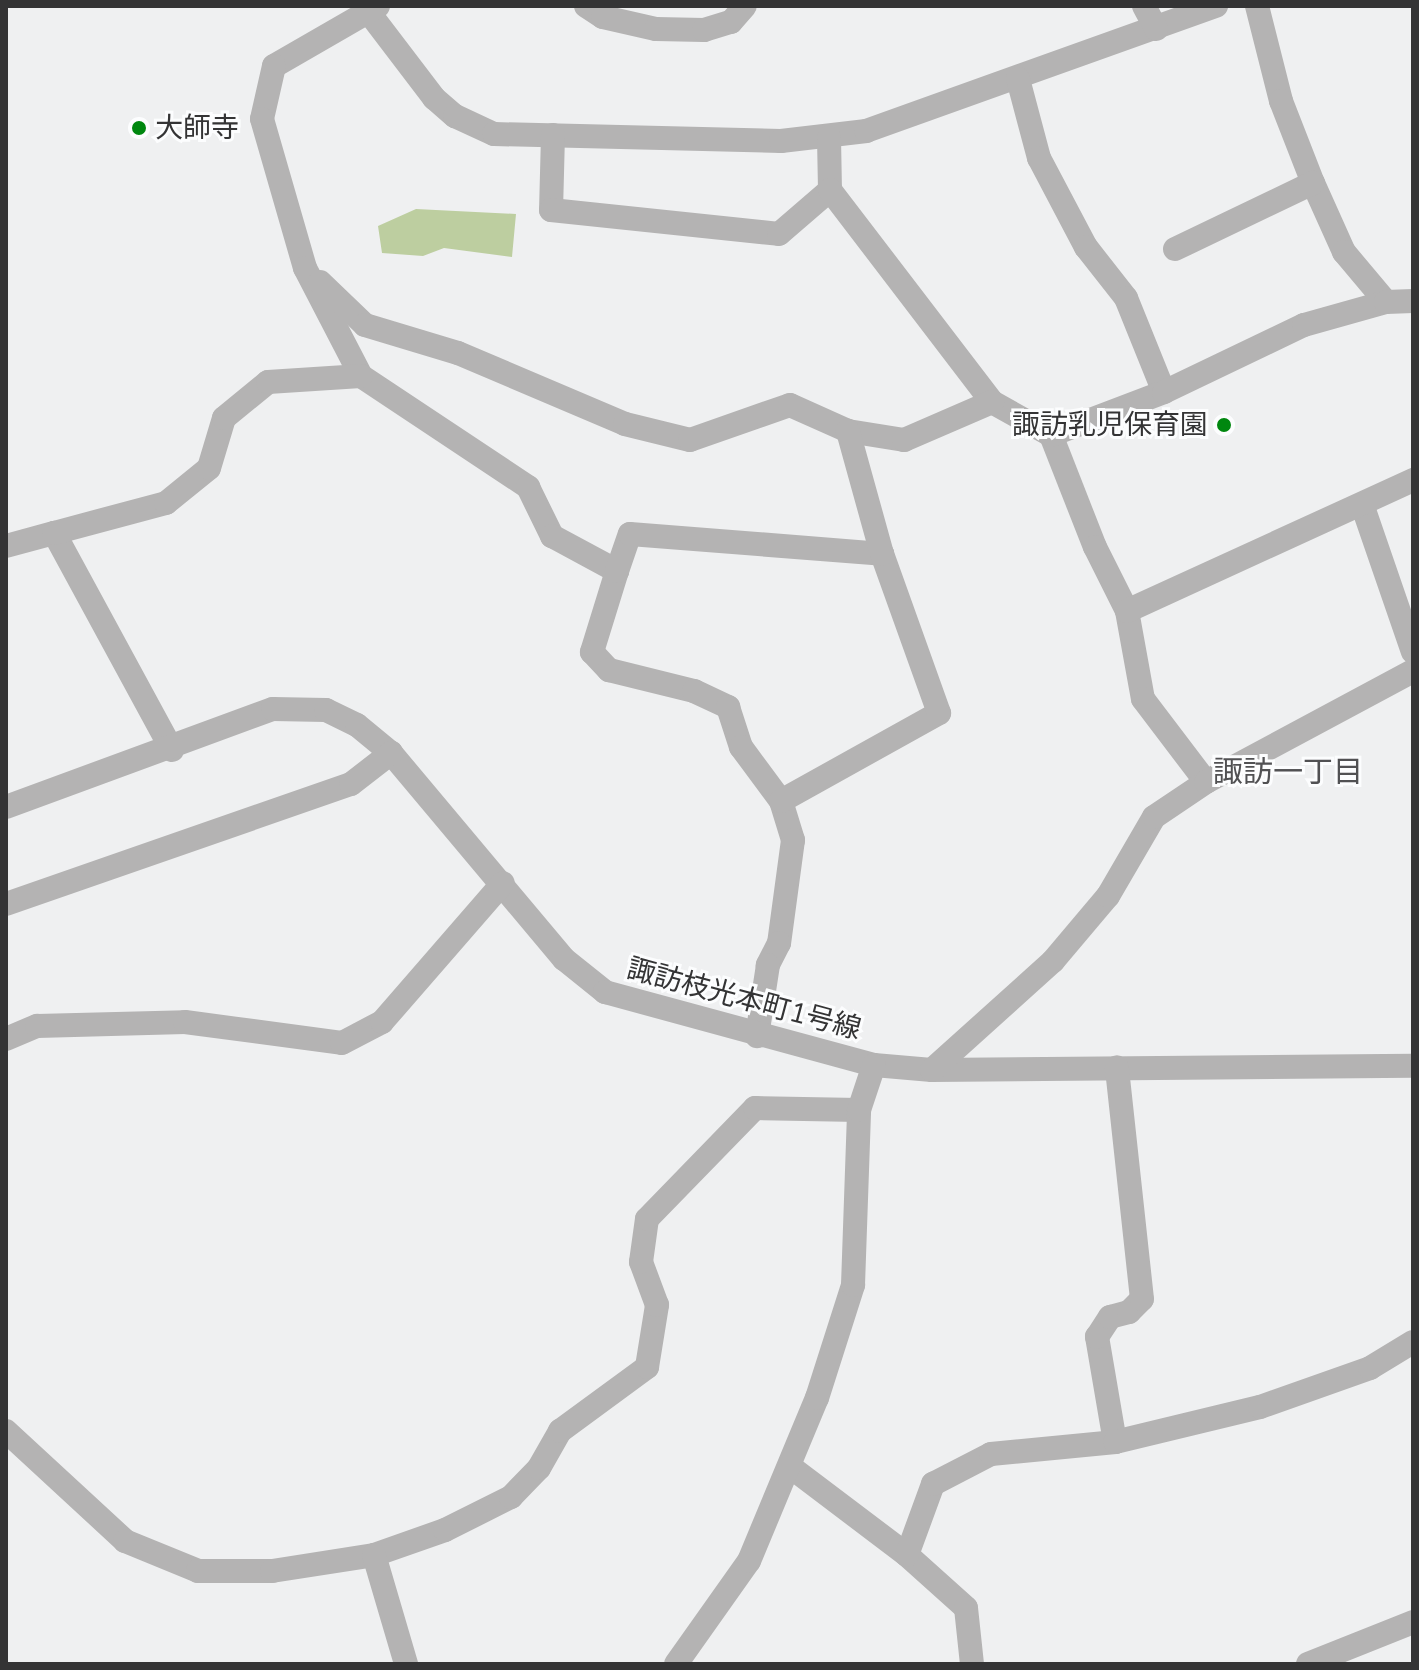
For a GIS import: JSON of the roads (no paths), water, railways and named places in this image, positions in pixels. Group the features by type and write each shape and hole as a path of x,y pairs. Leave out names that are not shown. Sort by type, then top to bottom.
{"street":[{"path":"586,6 603,17 656,29 704,30 731,22 745,6"},
{"path":"1144,6 1156,29"},
{"path":"617,571 552,536 528,487 361,376 305,268 262,119 274,66 369,8 434,98 455,116 494,134 829,138 866,131 1216,6"},
{"path":"1257,6 1281,101 1313,183 1344,252 1386,302"},
{"path":"1018,79 1039,158 1086,247 1126,298 1164,392"},
{"path":"553,135 551,210 779,234 830,190"},
{"path":"829,138 830,190 992,402 1051,435 1095,547 1127,611 1143,699 1206,782"},
{"path":"1175,249 1313,183"},
{"path":"305,268 365,325 458,353 625,424 690,440 790,405 848,431 904,440 992,402"},
{"path":"1051,435 1164,392 1304,325 1386,302 1413,301"},
{"path":"6,546 166,503 209,468 224,418 268,382 361,376"},
{"path":"781,801 939,713 882,554 848,431"},
{"path":"1127,611 1363,507 1413,480"},
{"path":"1363,507 1413,652"},
{"path":"54,533 172,750"},
{"path":"757,1036 768,965 779,943 793,840 781,801 741,747 728,707 694,691 609,670 592,652 630,534 882,554"},
{"path":"932,1070 1053,961 1108,896 1154,817 1206,782 1413,671"},
{"name":"諏訪枝光本町1号線","path":"6,807 172,750 273,709 326,710 357,725 391,753 564,959 605,992 757,1036 874,1065 932,1070 1413,1066"},
{"path":"6,904 351,784 391,753"},
{"path":"6,1039 37,1026 185,1022 342,1043 382,1022 503,883"},
{"path":"676,1664 749,1561 792,1468 853,1285 859,1110 874,1065"},
{"path":"1115,1442 1097,1337 1110,1317 1129,1312 1142,1299 1117,1067"},
{"path":"6,1431 125,1541 198,1571 272,1571 374,1555 445,1530 511,1497 539,1468 560,1431 647,1367 657,1305 641,1262 644,1215 755,1108 859,1110"},
{"path":"907,1555 933,1484 991,1454 1115,1442 1260,1407 1370,1368 1413,1342"},
{"path":"792,1468 907,1555 966,1608 972,1664"},
{"path":"374,1555 406,1664"},
{"path":"1308,1664 1365,1653 1413,1622"}],"place":[{"name":"大師寺","path":"139,128"},
{"name":"諏訪乳児保育園","path":"1224,425"}],"district":[{"name":"諏訪一丁目","path":"1288,773"}]}
